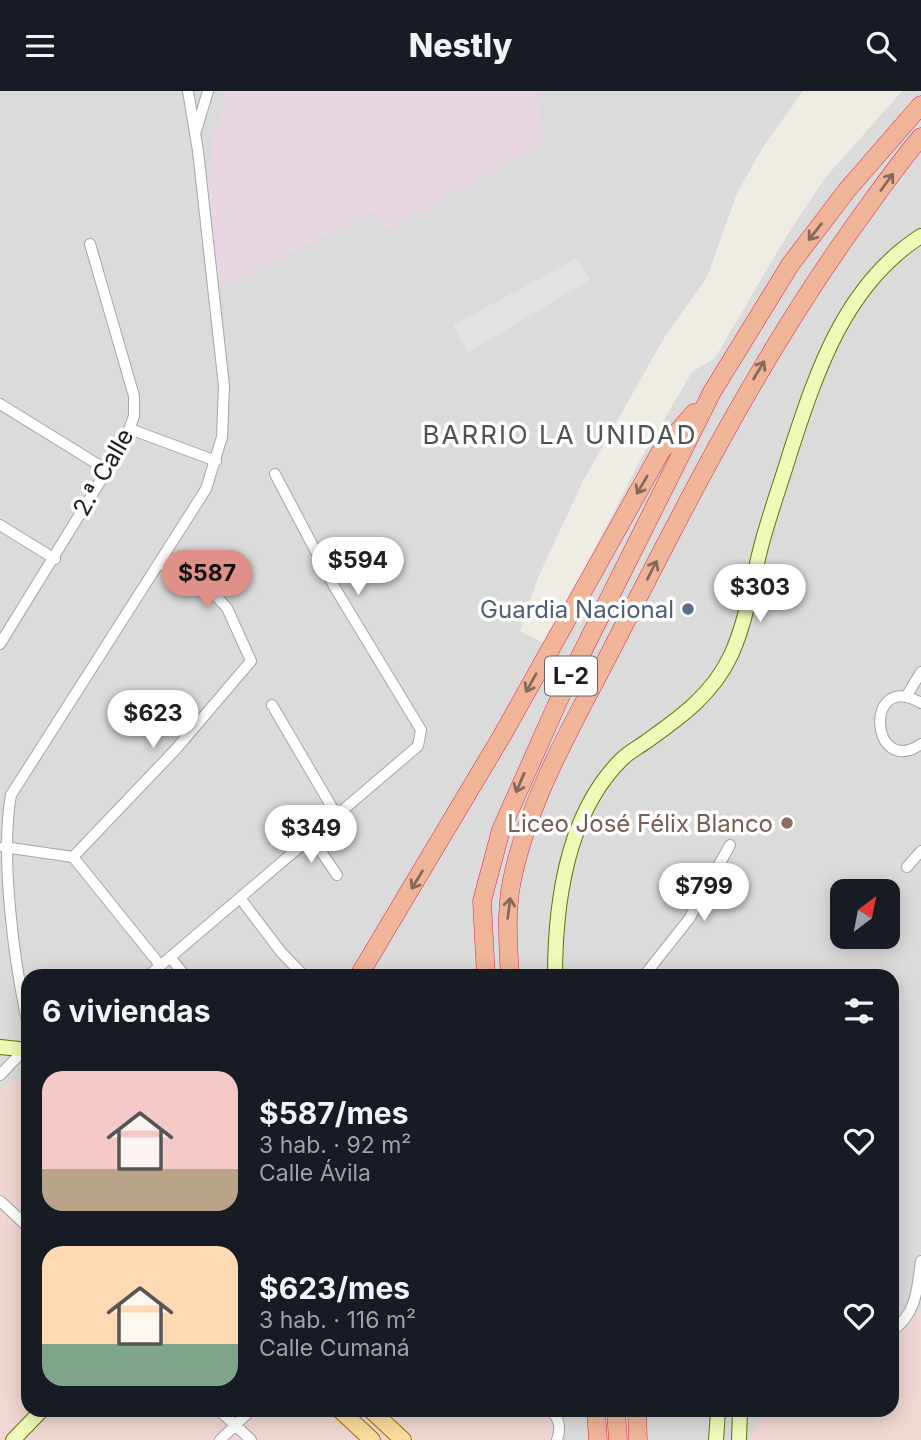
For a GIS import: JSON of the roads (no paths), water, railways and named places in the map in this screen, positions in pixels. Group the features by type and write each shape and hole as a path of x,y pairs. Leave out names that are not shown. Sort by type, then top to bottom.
{"highway":[{"name":"L-2","path":"486,969 482,901 501,830 562,693 712,391 790,265 847,190 921,104"},
{"name":"L-2","path":"510,969 507,918 513,873 528,822 566,741 700,474 746,392 815,281 921,137"},
{"path":"363,969 503,734 661,451 712,391"},
{"path":"596,1417 598,1440"},
{"path":"617,1417 618,1440"},
{"path":"636,1417 638,1440"}],"main road":[{"path":"555,969 556,922 566,871 589,805 604,780 623,758 699,702 717,680 737,641 766,527 830,341 872,278 889,259 921,236"},
{"path":"0,1047 21,1046"},
{"path":"13,1440 35,1417"},
{"path":"347,1417 372,1440"},
{"path":"378,1417 403,1440"},
{"path":"716,1440 718,1417"},
{"path":"739,1440 740,1417"}],"street":[{"path":"21,990 14,955 2,821 11,795 206,489 216,461 225,415 224,386 188,91"},
{"path":"195,134 208,91"},
{"name":"2.ª Calle","path":"0,645 55,559 130,429 134,396 131,380 90,244"},
{"path":"0,404 107,470"},
{"path":"130,429 216,461"},
{"path":"156,969 418,746 421,730 335,588 275,474"},
{"path":"0,525 55,559"},
{"path":"73,857 176,749 251,661 227,608 217,597 159,563"},
{"path":"906,697 921,672"},
{"path":"921,703 906,697 897,698 883,707 879,715 880,732 890,745 906,750 921,744"},
{"path":"272,705 337,816"},
{"path":"311,837 337,874"},
{"path":"649,969 689,919 730,845"},
{"path":"4,848 73,857 160,965"},
{"path":"907,867 921,851"},
{"path":"240,898 297,969"},
{"path":"170,957 180,969"},
{"path":"0,1075 21,1052"},
{"path":"0,1201 21,1220"},
{"path":"899,1326 905,1322 915,1304 921,1262"},
{"path":"226,1417 251,1440"},
{"path":"220,1440 244,1417"},
{"path":"557,1440 560,1432 558,1417"}],"place":[{"name":"Guardia Nacional","path":"688,609"},
{"name":"Liceo José Félix Blanco","path":"787,823"}],"district":[{"name":"BARRIO LA UNIDAD","path":"560,434"}]}
